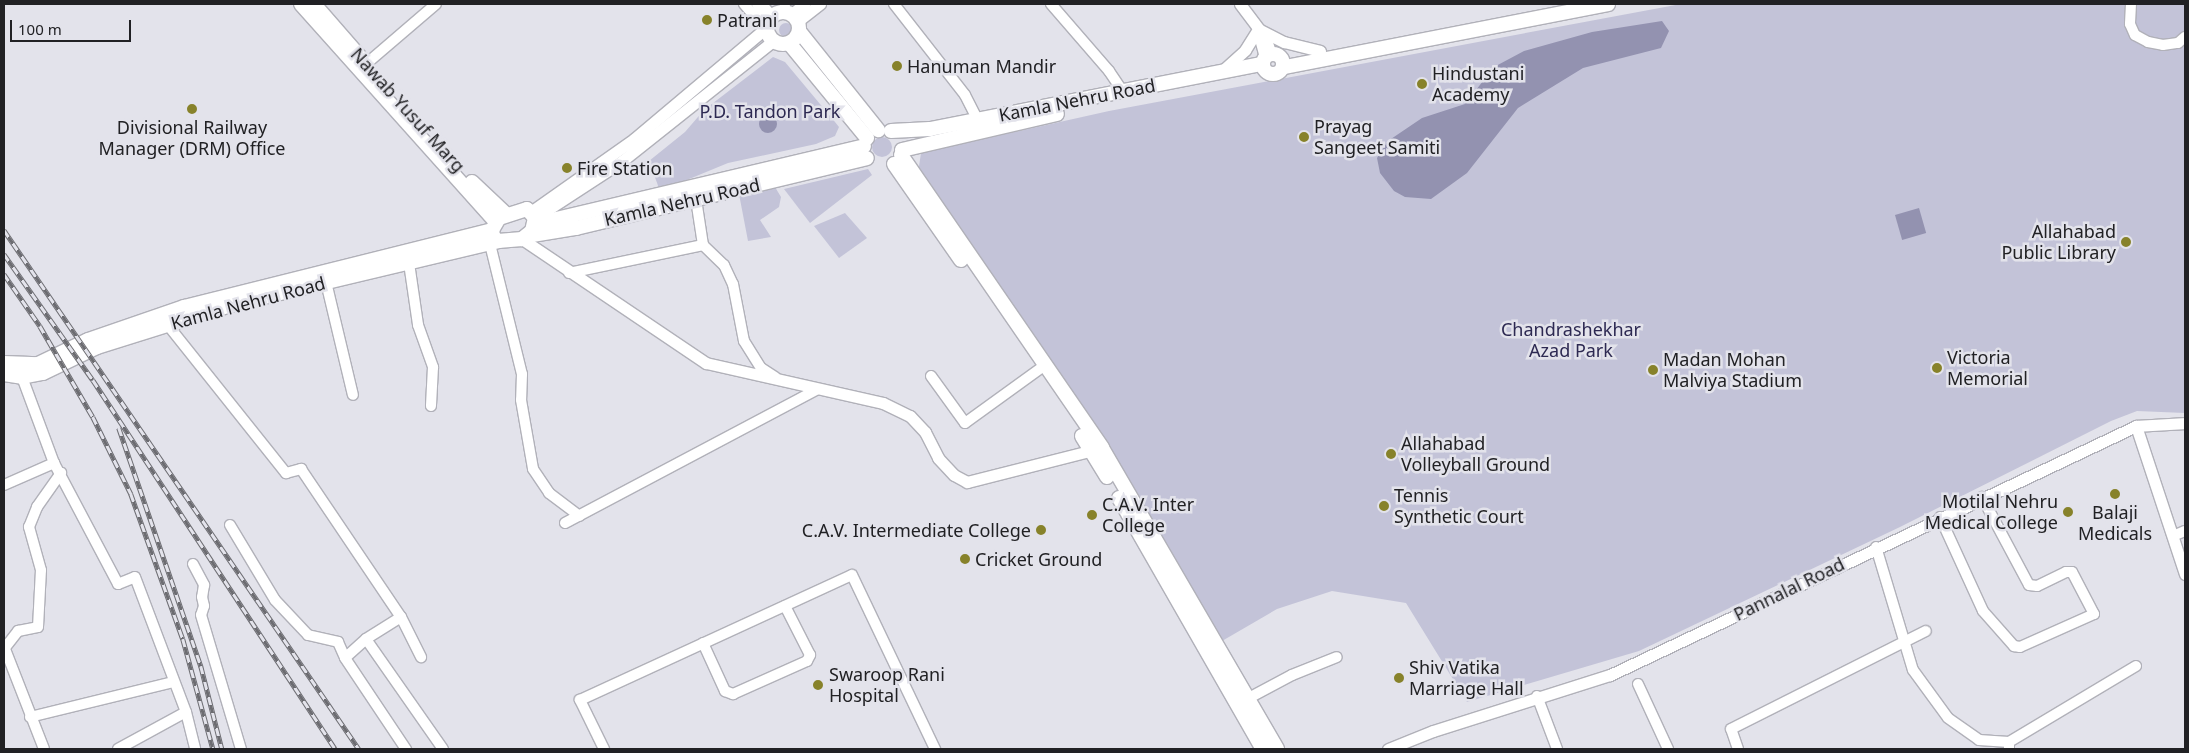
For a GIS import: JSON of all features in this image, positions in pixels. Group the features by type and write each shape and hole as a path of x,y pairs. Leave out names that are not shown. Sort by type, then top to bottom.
{"main road":[{"path":"301,4 496,230"},
{"name":"Nawab Yusuf Marg","path":"314,4 482,194 496,230"},
{"path":"759,4 782,16 874,141 882,167 899,156"},
{"name":"Kamla Nehru Road","path":"4,374 22,377 43,374 97,347 167,324 233,298 326,282 409,263 496,230 527,209 534,218 930,129 1562,4"},
{"name":"Kamla Nehru Road","path":"899,156 1043,117 1272,62 1608,4"},
{"path":"782,16 774,40 789,43"},
{"path":"782,16 789,43 874,141"},
{"path":"874,141 900,140 899,156 1097,449 1277,749"},
{"name":"Kamla Nehru Road","path":"4,363 38,364 88,340 233,298 496,230 524,237 576,228 696,199 874,141"},
{"path":"524,237 534,218"},
{"path":"1097,449 1263,749"}],"street":[{"path":"366,64 436,4"},
{"path":"744,4 758,20 782,16 820,4"},
{"path":"534,218 634,139 782,16 804,4"},
{"path":"894,4 965,94 978,120"},
{"path":"1051,4 1110,71 1123,92"},
{"path":"1240,4 1258,29 1272,62"},
{"path":"2131,4 2130,24 2136,35 2148,42 2163,45 2178,43 2185,37"},
{"path":"1258,29 1284,42 1320,52"},
{"path":"1222,72 1245,50 1258,29"},
{"path":"534,218 622,161 774,40"},
{"path":"696,199 703,245 724,265 733,284 744,342 761,368 781,382"},
{"path":"496,230 520,366 521,400 533,469 549,493 579,516"},
{"path":"524,237 569,273 706,363 781,382 883,403 910,416 925,432 938,458 954,475 968,482 1097,449"},
{"path":"569,273 703,245"},
{"path":"409,263 418,325 433,367 431,406"},
{"path":"326,282 353,395"},
{"path":"167,324 286,473 301,469 401,617 421,657"},
{"path":"931,376 965,422 1042,367"},
{"path":"22,377 54,463 118,584 135,577 186,712 195,749"},
{"path":"565,523 818,389"},
{"name":"Pannalal Road","path":"1388,749 1433,730 1610,675 1876,547 2136,426 2185,422"},
{"path":"2136,426 2185,574"},
{"path":"4,485 54,463"},
{"path":"44,749 5,649 18,631 38,627 40,570 29,528 37,507 60,473"},
{"path":"1940,517 1983,611 2014,646 2030,644 2094,614 2072,572 2066,572 2038,586 2029,585 1982,498"},
{"path":"230,524 275,600 308,635 338,642 345,658 406,749"},
{"path":"2173,536 2185,531"},
{"path":"1876,547 1913,670 1948,718 1979,740 2009,746 2136,666"},
{"path":"194,564 204,585 201,615 241,749"},
{"path":"604,749 580,700 852,575 935,749"},
{"path":"703,643 725,691 733,694 808,661 810,655 785,606"},
{"path":"345,658 366,639 401,617"},
{"path":"1738,749 1731,728 1926,631"},
{"path":"366,639 443,749"},
{"path":"1247,699 1292,675 1337,657"},
{"path":"30,717 174,682"},
{"path":"1638,684 1668,749"},
{"path":"1538,696 1557,749"},
{"path":"118,749 186,712"}],"green space":[{"name":"Chandrashekhar Azad Park","path":"1681,4 2185,4 2185,413 2137,411 2111,421 1900,527 1639,651 1467,702 1406,603 1332,591 1277,609 1222,641 918,173 921,153 1109,111"},
{"path":"783,23 789,23 793,30 789,37 783,37 779,33 779,27"},
{"name":"P.D. Tandon Park","path":"773,57 785,62 839,127 835,136 816,144 728,163 660,191 649,161 685,132 704,110"},
{"path":"882,137 889,140 892,147 889,154 882,157 875,154 872,147 875,140"},
{"path":"868,169 872,175 810,223 784,189"},
{"path":"775,187 781,197 779,207 760,220 771,237 748,241 739,194"},
{"path":"845,213 867,238 839,258 814,226"}],"shaded area":[{"path":"1662,21 1669,31 1661,48 1583,68 1518,108 1467,173 1431,199 1405,197 1394,191 1380,173 1377,158 1388,141 1422,118 1465,104 1494,67 1524,51 1592,32"},
{"path":"768,115 774,118 777,124 774,130 768,133 762,130 759,124 762,118"},
{"path":"1919,208 1926,233 1902,240 1895,215"}],"railway":[{"path":"4,230 359,749"},
{"path":"4,254 93,380 335,749"},
{"path":"4,274 40,326 93,417 131,494 183,639 213,749"},
{"path":"119,428 201,666 222,749"}],"place":[{"name":"Patrani","path":"707,20"},
{"name":"Hanuman Mandir","path":"897,66"},
{"name":"Hindustani Academy","path":"1422,84"},
{"name":"Divisional Railway Manager (DRM) Office","path":"192,109"},
{"name":"Prayag Sangeet Samiti","path":"1304,137"},
{"name":"Fire Station","path":"567,168"},
{"name":"Allahabad Public Library","path":"2126,242"},
{"name":"Victoria Memorial","path":"1937,368"},
{"name":"Madan Mohan Malviya Stadium","path":"1653,370"},
{"name":"Allahabad Volleyball Ground","path":"1391,454"},
{"name":"Balaji Medicals","path":"2115,494"},
{"name":"Tennis Synthetic Court","path":"1384,506"},
{"name":"Motilal Nehru Medical College","path":"2068,512"},
{"name":"C.A.V. Inter College","path":"1092,515"},
{"name":"C.A.V. Intermediate College","path":"1041,530"},
{"name":"Cricket Ground","path":"965,559"},
{"name":"Shiv Vatika Marriage Hall","path":"1399,678"},
{"name":"Swaroop Rani Hospital","path":"818,685"}]}
